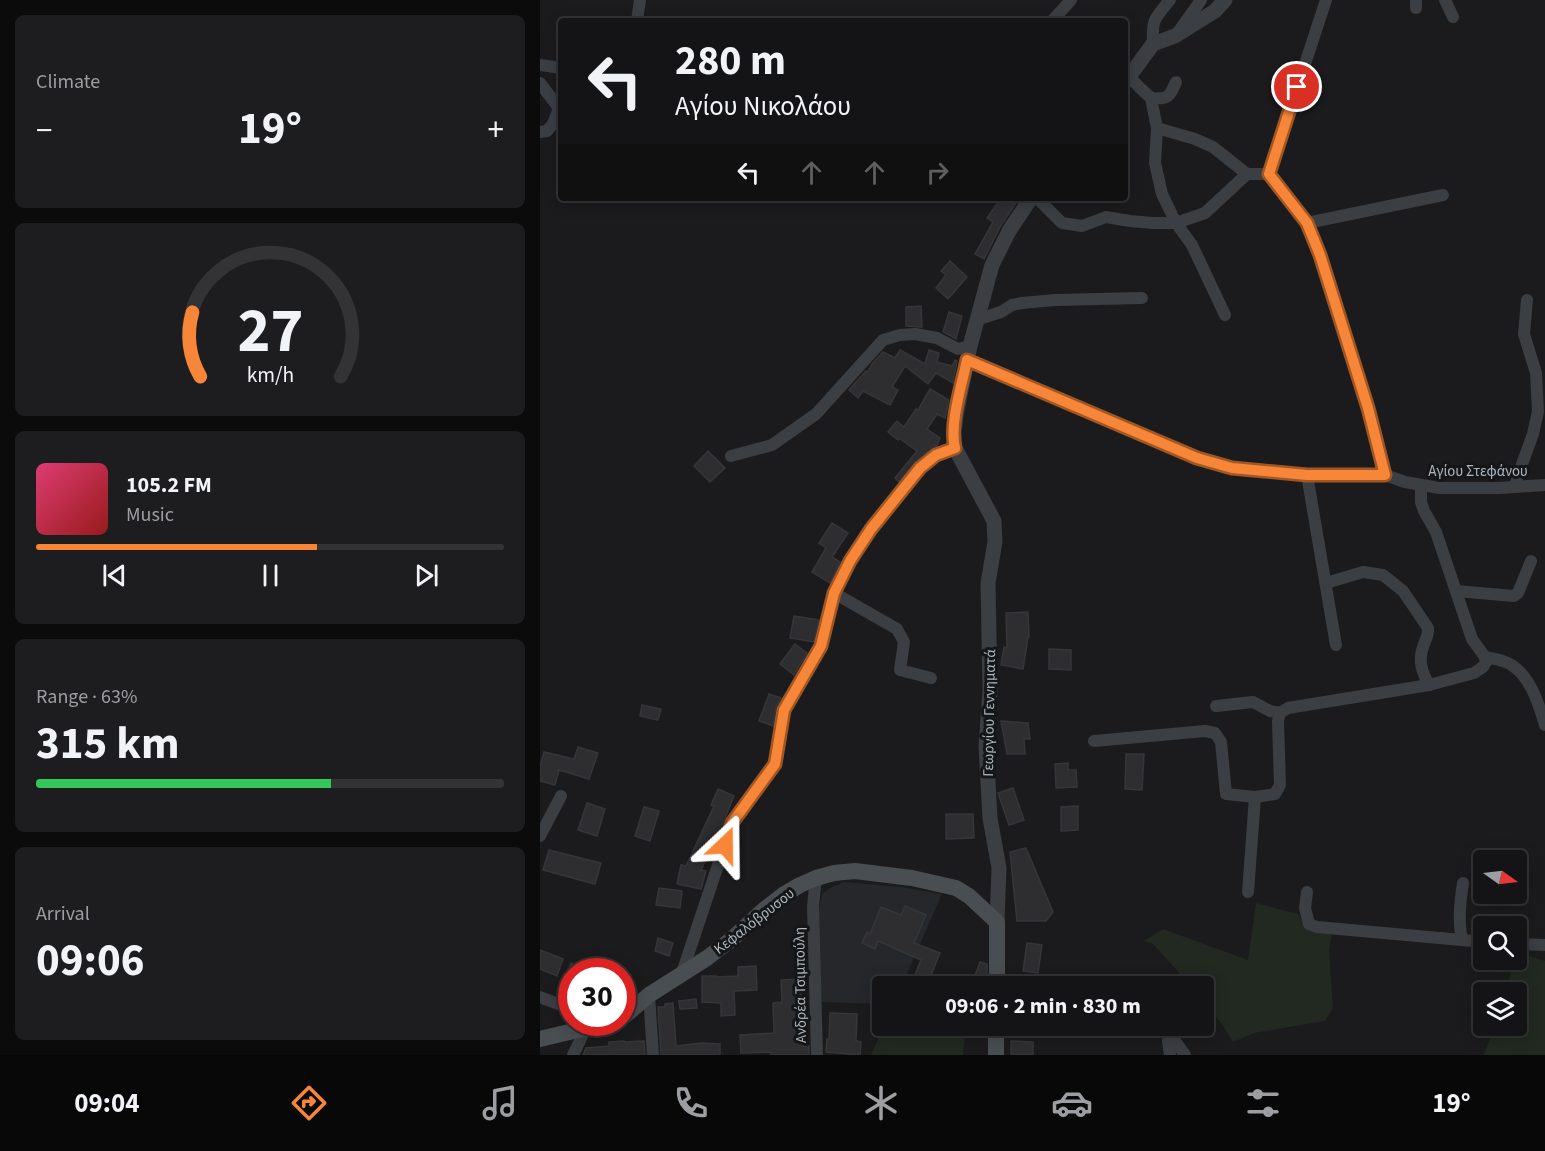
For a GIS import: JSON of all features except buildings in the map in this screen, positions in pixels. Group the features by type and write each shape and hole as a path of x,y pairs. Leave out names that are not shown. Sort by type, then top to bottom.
{"main road":[{"name":"Κεφαλόβρυσου","path":"636,1006 649,994 707,958 783,895 816,878 844,871 912,878 956,888 998,921"},
{"name":"Γεωργίου Γεννηματά","path":"997,976 998,921"},
{"path":"540,1039 558,1034"},
{"path":"996,1036 996,1055"}],"street":[{"path":"637,18 640,0"},
{"path":"1055,18 1071,0"},
{"path":"1153,44 1152,25 1170,0"},
{"path":"1175,36 1201,0"},
{"path":"1128,74 1153,44 1175,36 1215,11 1225,0"},
{"path":"1269,174 1326,0"},
{"path":"1445,0 1453,17"},
{"path":"540,65 558,68"},
{"path":"1128,76 1151,98 1157,128 1155,164 1162,194 1176,223 1192,245 1226,315"},
{"path":"1151,98 1164,99 1171,95 1176,82"},
{"path":"540,83 558,107"},
{"path":"540,132 547,131 553,124 558,111"},
{"path":"1157,128 1195,139 1212,147 1247,174 1269,174"},
{"path":"1040,201 1062,223 1082,226 1106,217 1142,222 1176,223 1205,213 1247,174"},
{"path":"1269,174 1307,223 1320,255 1368,408 1385,475"},
{"path":"1307,223 1443,195"},
{"path":"682,973 732,823 775,764 784,710 821,646 834,593 850,561 871,529 920,468 936,455 955,448 953,438 955,421 976,320 992,265 1009,231 1029,201"},
{"path":"976,320 1022,303 1142,298"},
{"path":"1516,486 1538,411 1536,373 1524,334 1527,300"},
{"name":"Αγίου Στεφάνου","path":"731,456 772,445 816,414 883,340 915,334 937,338 1197,458 1232,468 1307,475 1385,475 1421,486 1499,488 1545,485"},
{"name":"Γεωργίου Γεννηματά","path":"955,448 994,521 994,542 988,583 990,690 986,746 990,818 999,868 998,921"},
{"path":"1307,475 1336,645"},
{"path":"1094,741 1205,731 1215,733 1221,742 1226,794 1255,797 1275,794 1280,785 1278,721 1280,713 1287,708 1430,685 1479,671 1484,667 1485,657 1472,639 1436,532 1422,506 1421,486"},
{"path":"1456,591 1514,596 1518,593 1531,561"},
{"path":"1326,583 1363,572 1383,574 1403,591 1428,628 1429,633 1422,649 1420,664 1430,685"},
{"path":"834,593 897,628 904,642 900,670 931,678"},
{"path":"1485,657 1499,659 1513,665 1524,676 1538,702 1545,725"},
{"path":"1216,706 1253,702 1270,711 1280,713"},
{"path":"540,836 561,796"},
{"path":"1248,892 1255,797"},
{"name":"Ανδρέα Τσιμπούλη","path":"816,878 813,906 817,1055"},
{"path":"1462,940 1459,906 1463,883"},
{"path":"1306,892 1305,908 1309,924 1334,930 1473,941"},
{"path":"1527,944 1545,945"},
{"path":"649,994 653,1055"},
{"path":"540,997 558,1004"},
{"path":"573,1055 580,1036"},
{"path":"1170,1055 1168,1039 1170,1038 1174,1039 1185,1055"}],"shaded area":[{"path":"844,882 901,887 942,894 906,976 872,976 872,1004 821,1002 818,918 823,893"},
{"path":"1256,903 1298,914 1303,924 1332,932 1329,951 1333,1008 1325,1021 1254,1033 1233,1042 1214,1014 1214,976 1182,976 1153,944 1144,941 1163,929 1248,960"},
{"path":"1527,955 1545,961 1545,1055 1484,1055 1491,1036 1527,1036 1527,982 1508,982 1512,970 1527,970"},
{"path":"880,1036 965,1036 963,1055 871,1055"}],"route":[{"path":"725,845 732,823 775,764 784,710 821,646 834,593 850,561 871,529 920,468 936,455 955,448 953,438 967,360 1197,458 1232,468 1307,475 1385,475 1368,408 1320,255 1307,223 1269,174 1297,87"}]}
